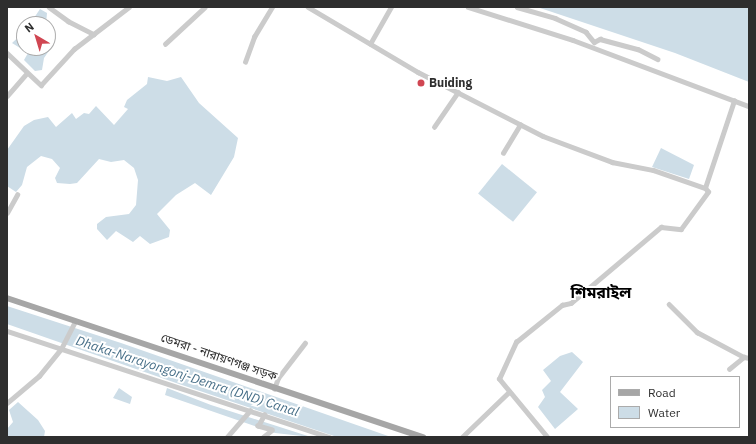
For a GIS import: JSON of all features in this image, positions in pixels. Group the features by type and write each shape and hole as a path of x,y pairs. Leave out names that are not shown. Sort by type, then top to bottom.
{"main road":[{"name":"ডেমরা - নারায়ণগঞ্জ সড়ক","path":"7,298 274,389 423,437"}],"street":[{"path":"49,7 68,21 94,34"},
{"path":"7,53 41,85 74,49 129,7"},
{"path":"165,44 205,7"},
{"path":"245,62 254,37 272,7"},
{"path":"308,7 370,44 458,92 520,125 568,147 612,162 653,170 706,189"},
{"path":"370,44 391,7"},
{"path":"468,7 573,40 749,106"},
{"path":"517,7 554,18 586,32 594,42 600,38 638,49 658,59"},
{"path":"7,96 27,73"},
{"path":"434,127 458,92"},
{"path":"547,437 509,392 498,376 516,342 562,305 571,303 661,227 681,229 706,189 734,101"},
{"path":"503,152 520,125"},
{"path":"7,213 17,195"},
{"path":"669,304 697,332 746,357"},
{"path":"7,404 39,376 61,349 75,322"},
{"path":"7,331 329,437"},
{"path":"274,389 278,378 305,343"},
{"path":"729,368 746,357"},
{"path":"462,437 509,392"},
{"path":"226,437 250,411"},
{"path":"263,437 272,430 258,426 264,415"}],"water":[{"path":"537,7 749,7 749,82 675,53"},
{"path":"40,9 47,13 47,16 35,16"},
{"path":"16,39 16,46 12,43"},
{"path":"26,56 45,56 42,70 35,71 24,60"},
{"path":"148,77 167,81 181,77 199,103 238,138 234,157 211,195 195,183 176,195 157,214 170,230 169,237 150,244 140,236 133,242 116,231 107,240 97,229 97,224 106,217 129,214 136,205 138,180 134,168 124,160 111,162 99,159 77,183 70,184 57,183 55,178 60,168 52,159 41,156 27,167 22,185 16,192 7,186 7,150 24,126 34,120 48,117 56,127 72,113 76,119 84,113 89,114 96,106 114,125 128,109 124,107 127,100 147,84"},
{"path":"661,148 694,165 689,179 652,167"},
{"path":"502,164 537,192 513,222 478,194"},
{"name":"Dhaka-Narayongonj-Demra (DND) Canal","path":"7,306 121,343 391,437 337,437 179,384 7,324"},
{"path":"572,352 583,362 560,392 578,409 555,429 538,407 545,397 542,390 551,381 543,370 560,356"},
{"path":"119,388 132,397 130,404 113,398"},
{"path":"167,388 211,405 311,437 275,433 165,395"},
{"path":"18,402 38,420 45,431 44,437 7,437 7,429 13,422 9,410"}],"place":[{"name":"Buiding","path":"421,83"}],"district":[{"name":"শিমরাইল","path":"601,292"}]}
